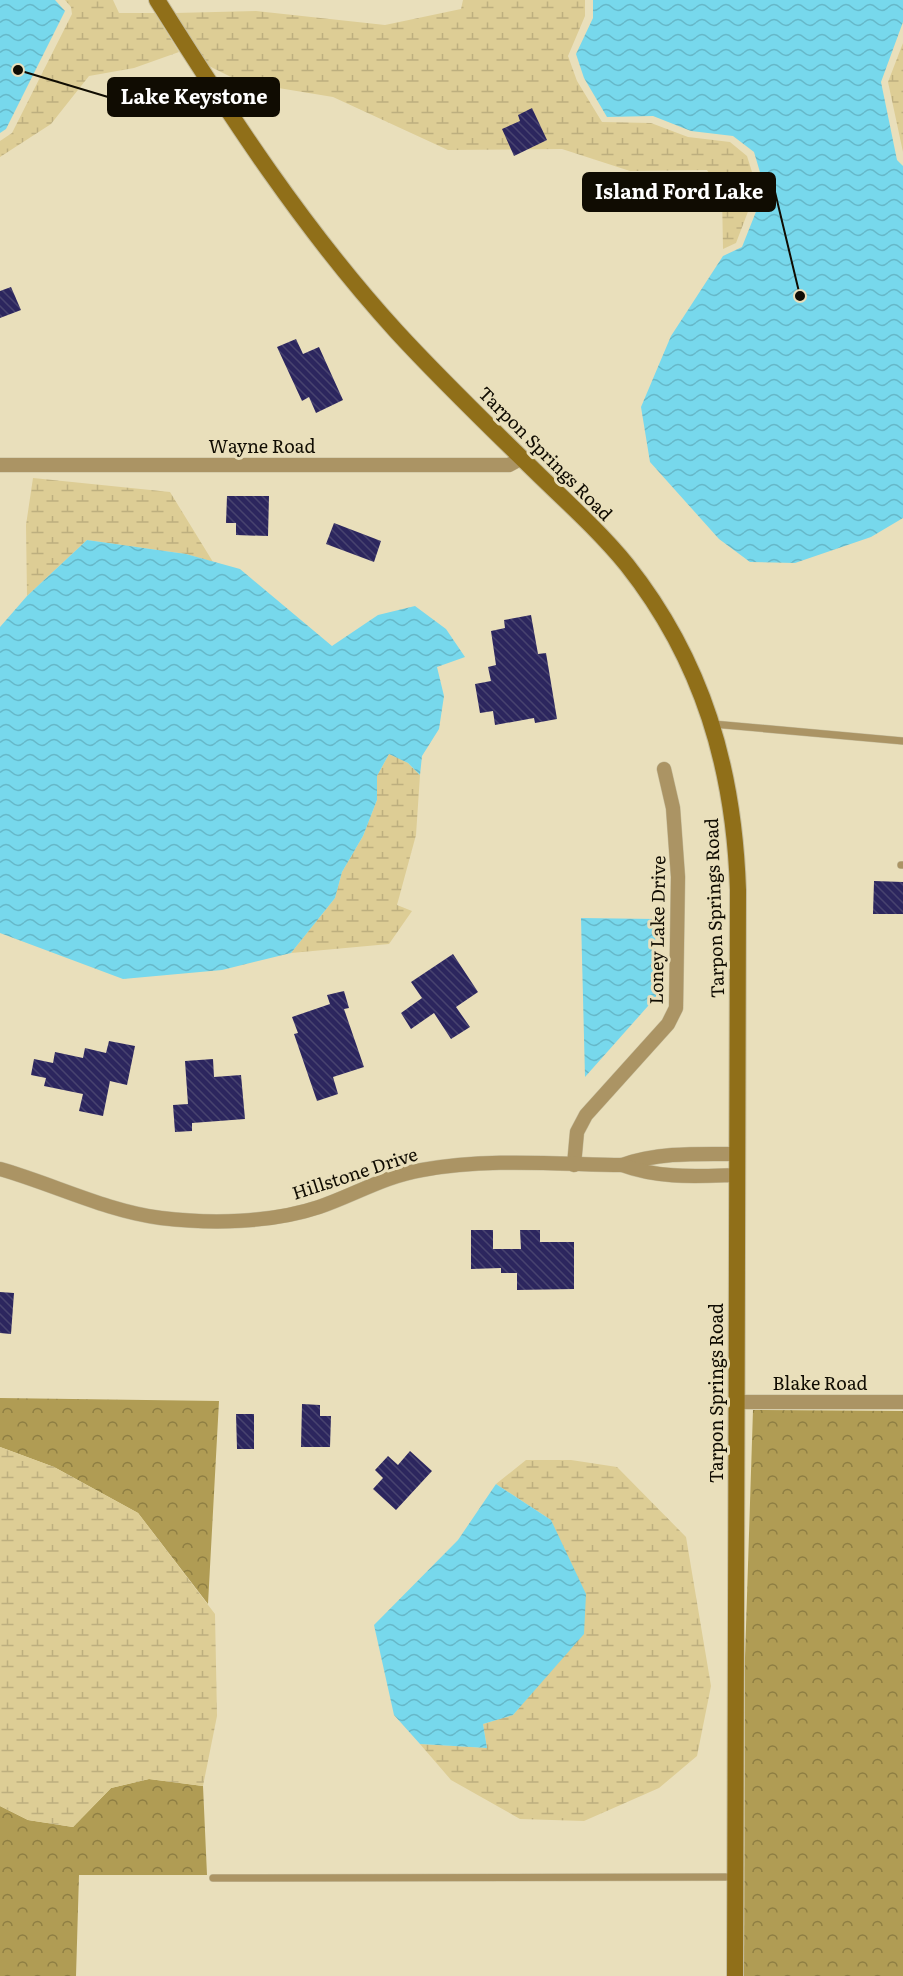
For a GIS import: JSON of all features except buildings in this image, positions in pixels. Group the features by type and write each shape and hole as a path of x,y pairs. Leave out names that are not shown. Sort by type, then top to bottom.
{"main road":[{"name":"Tarpon Springs Road","path":"157,0 272,177 346,272 396,331 603,539 640,583 672,632 713,724 725,770 735,829 737,1154 735,1976"}],"street":[{"name":"Wayne Road","path":"0,465 509,465 522,458"},
{"name":"Loney Lake Drive","path":"574,1165 577,1132 586,1115 668,1024 676,1008 678,877 673,808 664,769"},
{"name":"Hillstone Drive","path":"0,1169 129,1213 162,1218 231,1220 289,1215 318,1207 391,1177 422,1170 473,1164 622,1165 645,1157 668,1154 737,1154"},
{"path":"668,1154 668,1176"},
{"name":"Hillstone Drive","path":"622,1165 645,1174 737,1175"},
{"name":"Blake Road","path":"737,1402 903,1402"}],"lane":[{"path":"713,724 903,741"},
{"path":"213,1878 736,1877"}],"green space":[{"path":"65,0 113,0 119,13 155,13 179,52 134,68 89,76 51,124 0,157 0,141 12,133 72,14 71,7"},
{"path":"463,0 585,0 585,16 568,56 577,81 602,122 651,123 688,137 730,142 747,156 757,188 736,243 723,249 722,194 707,170 630,171 562,149 448,150 333,97 241,82 209,66 175,13 256,11 385,25 461,9"},
{"path":"903,43 903,152 888,82"},
{"path":"33,478 170,492 213,562 186,554 87,540 27,596 26,525"},
{"path":"389,754 408,763 420,775 416,835 397,905 412,911 389,944 291,953 335,898 342,872 363,836 377,800 377,776"},
{"path":"0,1398 219,1401 208,1604 138,1513 54,1467 0,1447"},
{"path":"753,1410 903,1411 903,1976 744,1976 745,1658"},
{"path":"0,1447 54,1467 138,1513 215,1614 217,1716 203,1786 149,1779 111,1788 73,1827 28,1820 0,1806"},
{"path":"526,1460 571,1460 617,1467 686,1537 711,1686 697,1756 659,1788 584,1821 520,1819 451,1780 420,1744 487,1748 483,1724 513,1715 531,1694 551,1520 496,1484"},
{"path":"149,1779 203,1786 207,1875 79,1875 76,1976 0,1976 0,1806 28,1820 73,1827 111,1788"}],"water":[{"path":"0,0 55,0 65,11 6,129 0,133"},
{"path":"593,0 903,0 903,22 881,82 897,160 903,166 903,518 871,537 795,563 750,562 719,539 650,462 641,407 671,336 723,256 742,247 765,189 754,152 733,136 691,131 653,116 607,117 584,78 576,54 593,18"},
{"path":"87,540 186,554 240,569 332,646 378,615 415,606 446,629 465,657 437,667 444,696 439,729 422,756 420,775 408,763 389,754 377,776 377,800 363,836 342,872 335,898 291,953 222,970 123,979 0,933 0,627 27,596"},
{"path":"581,918 655,919 656,997 585,1077"},
{"path":"496,1484 551,1520 586,1594 584,1634 513,1715 483,1724 487,1748 420,1744 394,1715 374,1625 458,1540"}],"place":[{"name":"Lake Keystone","path":"18,70"},
{"name":"Island Ford Lake","path":"800,296"}]}
